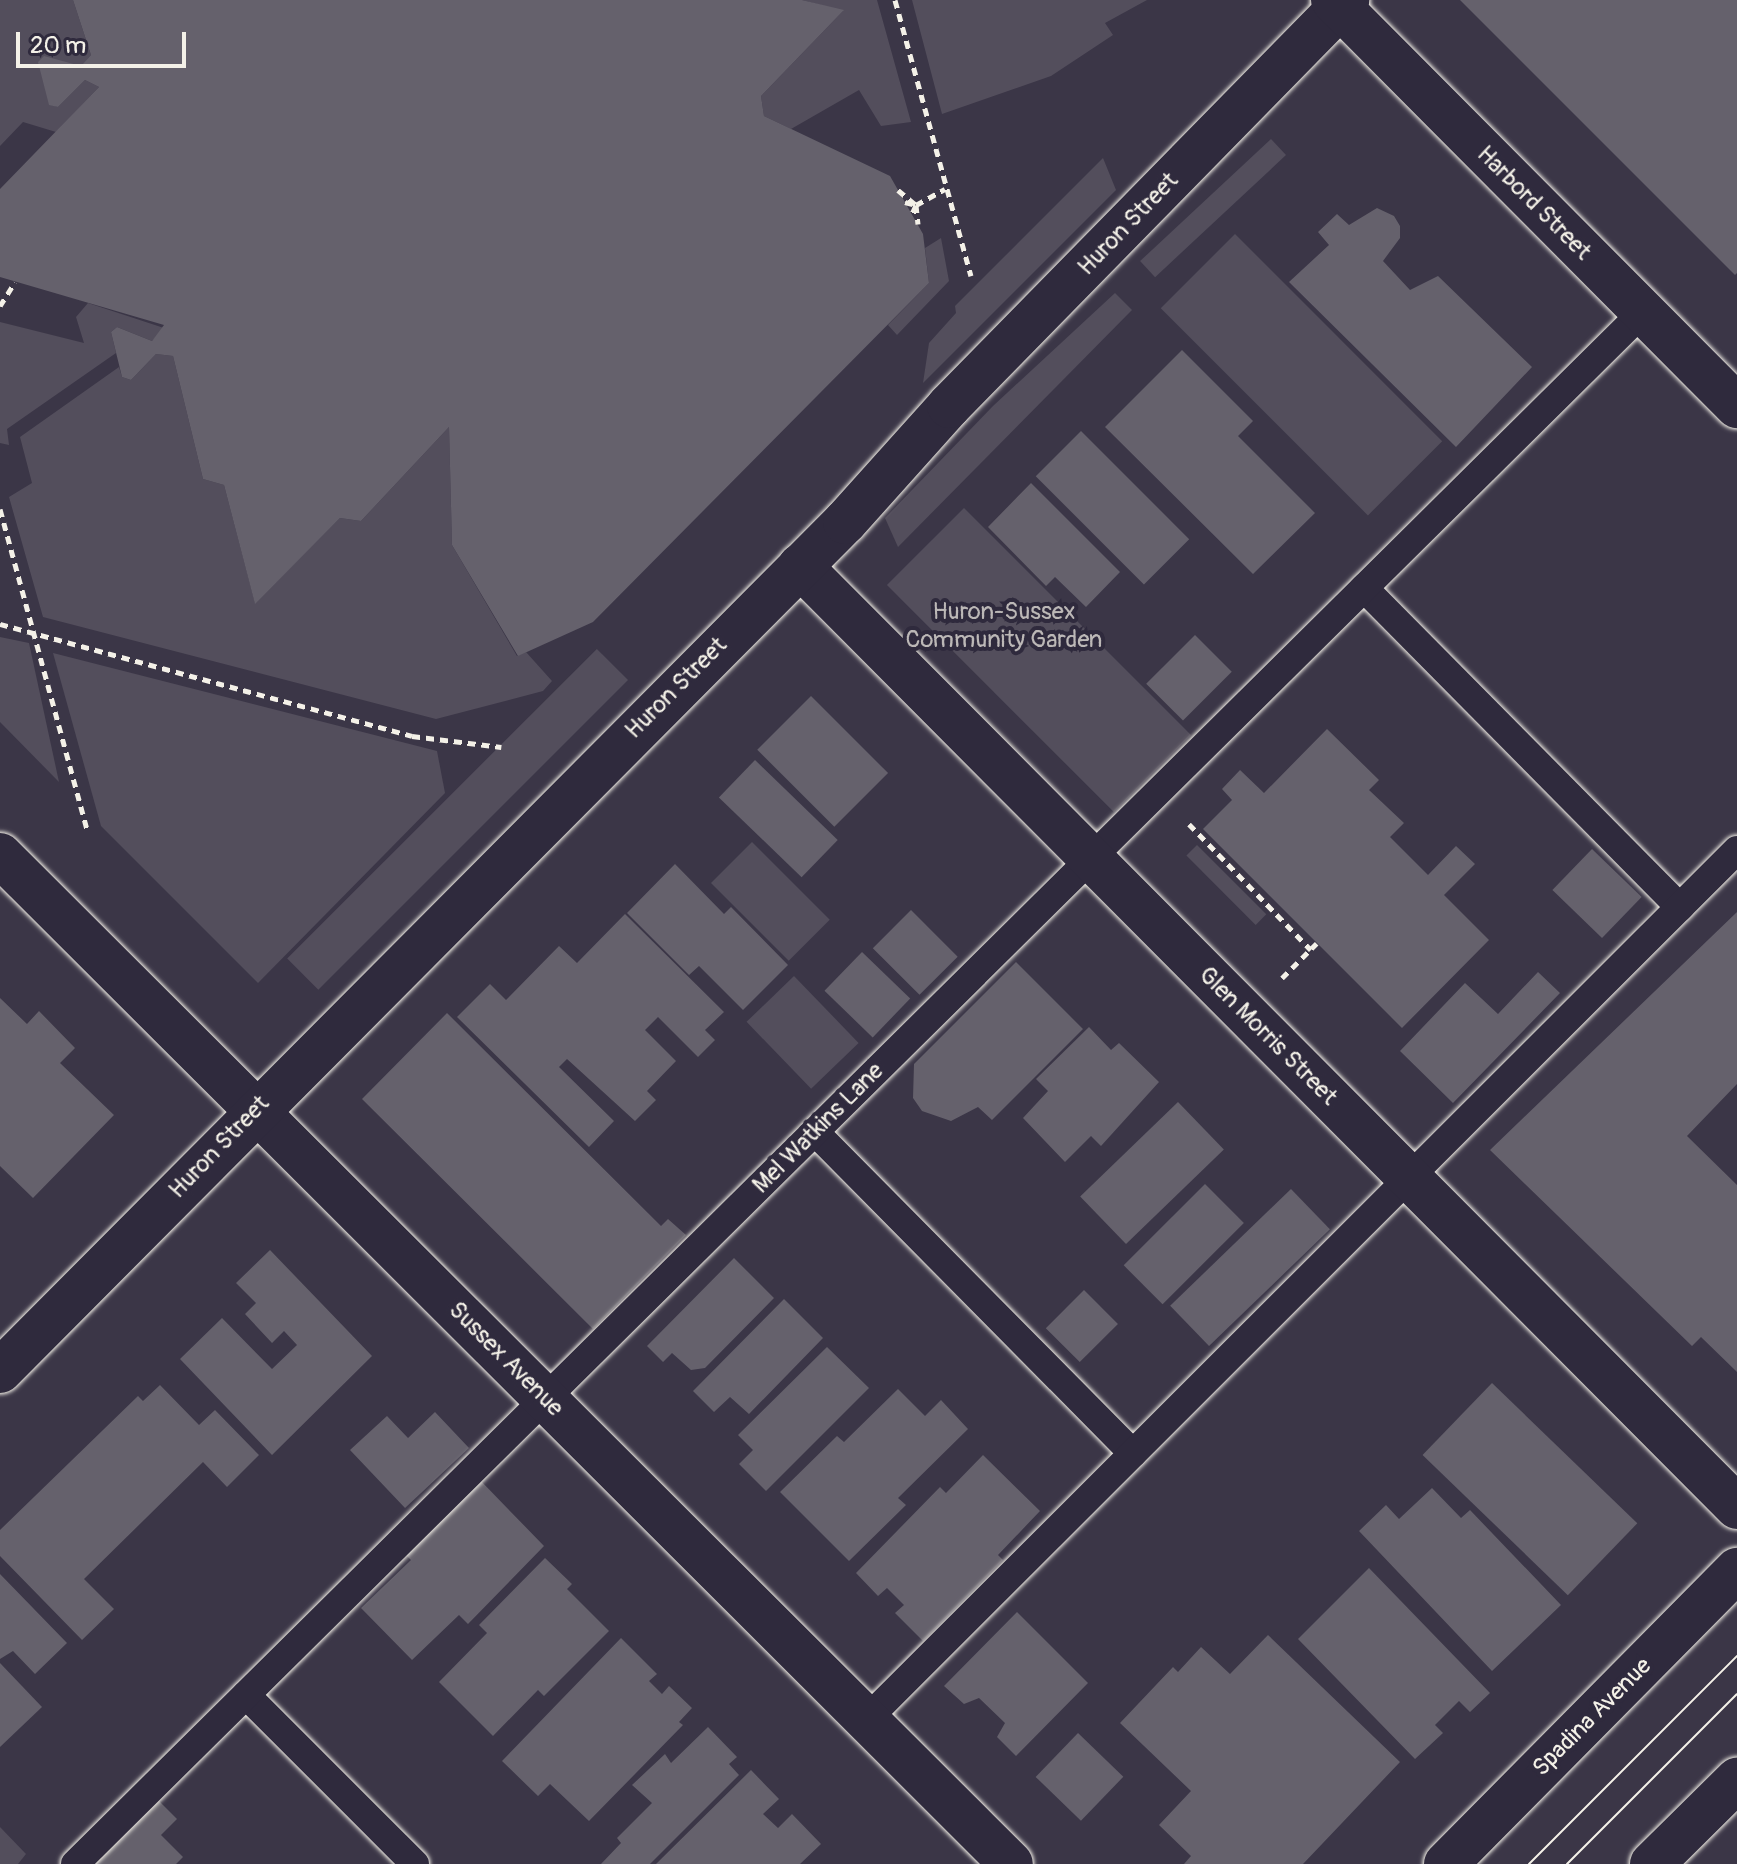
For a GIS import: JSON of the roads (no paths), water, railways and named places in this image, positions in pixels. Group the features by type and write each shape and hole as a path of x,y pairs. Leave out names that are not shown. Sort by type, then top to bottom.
{"street":[{"name":"Harbord Street","path":"1340,2 1737,406"},
{"name":"Huron Street","path":"0,1371 255,1110 800,566 1340,2"},
{"name":"Glen Morris Street","path":"800,566 1737,1507"},
{"name":"Sussex Avenue","path":"0,855 1011,1864"},
{"name":"Spadina Avenue","path":"1446,1864 1737,1570"},
{"path":"1652,1864 1737,1780"}],"lane":[{"name":"Mel Watkins Lane","path":"75,1864 1643,312"},
{"path":"1364,588 1680,907"},
{"path":"866,1720 1737,850"},
{"path":"815,1132 1133,1453"},
{"path":"246,1695 415,1864"}],"tram line":[{"path":"1529,1864 1737,1656"},
{"path":"1567,1864 1737,1694"}],"park label":[{"name":"Huron-Sussex Community Garden","path":"1004,626"}]}
